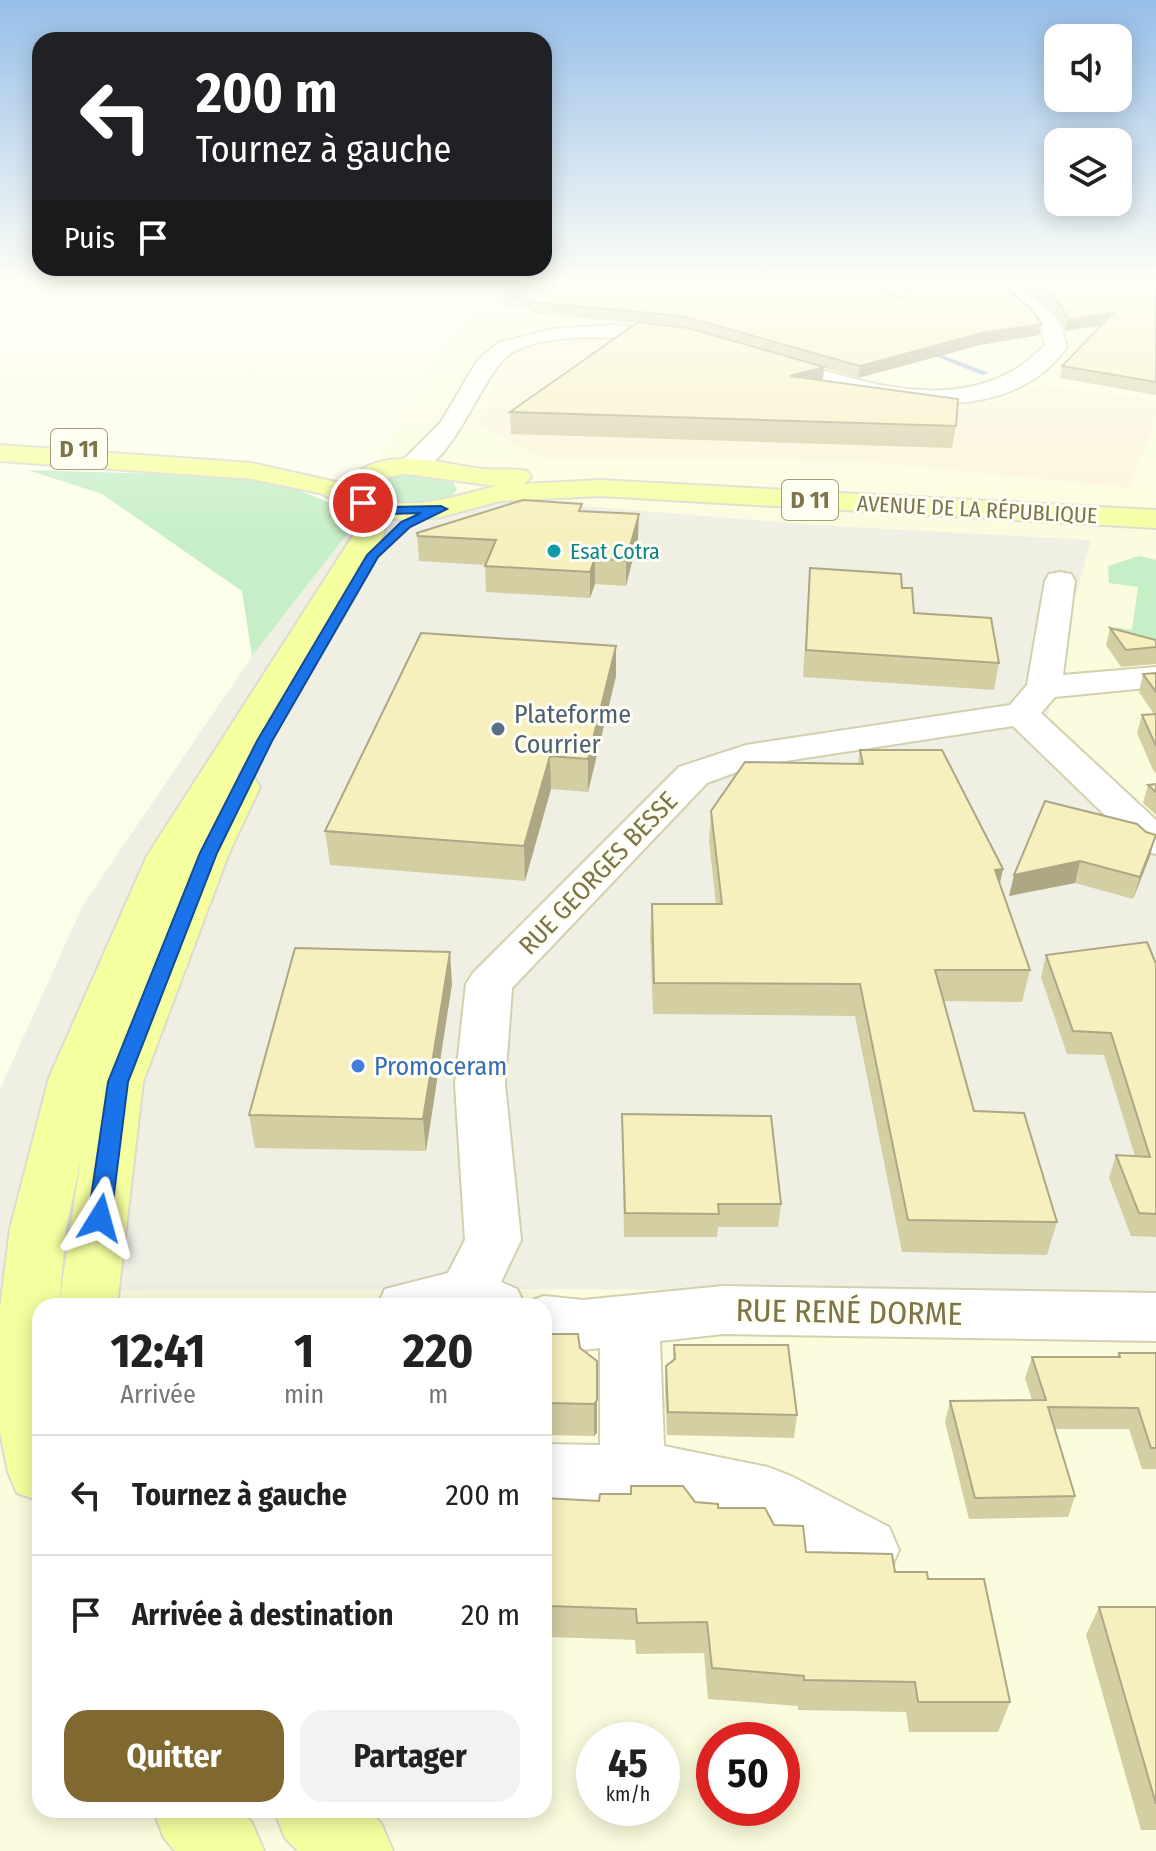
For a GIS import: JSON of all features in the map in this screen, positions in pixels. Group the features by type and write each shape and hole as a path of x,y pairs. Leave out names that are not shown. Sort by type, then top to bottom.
{"main road":[{"name":"D 11","path":"0,445 158,452 370,492"},
{"name":"D 11","path":"0,453 252,471 370,492"},
{"name":"AVENUE DE LA RÉPUBLIQUE","path":"1156,504 623,476 497,478 454,488 407,512 370,492 410,466 454,488 499,493 600,488 1156,519"},
{"path":"89,1298 118,1082 208,853 264,741 373,555 405,525 454,488"},
{"path":"32,1432 23,1321 38,1229 74,1078 168,856 369,534 370,492"},
{"path":"198,1818 224,1851"},
{"path":"321,1818 353,1851"}],"street":[{"path":"410,466 449,429 486,367"},
{"path":"785,367 851,388 933,396 992,390 1027,376 1036,367"},
{"path":"449,429 454,488"},
{"path":"1060,581 1033,700 1156,842"},
{"name":"RUE GEORGES BESSE","path":"482,1298 493,1240 480,1084 489,984 693,775 746,756 1156,677"},
{"name":"RUE RENÉ DORME","path":"552,1321 583,1325 723,1310 1156,1317"},
{"path":"629,1320 633,1475"},
{"path":"552,1474 671,1476 768,1497 865,1550"}],"shaded area":[{"path":"434,367 582,367 862,461 1129,488 1156,420 1156,856 1042,751 1055,673 1091,540 816,525 376,489 380,453"},
{"path":"503,367 767,367 907,404 995,401 1044,385 1156,400 1156,420 1129,488 862,461 540,458 476,424"},
{"path":"725,367 1156,367 1156,400 1044,385 995,401 908,404"},
{"path":"28,470 162,474 281,483 340,507 351,529 252,656 242,591 102,494"},
{"path":"404,473 452,479 457,490 440,501 416,505 392,503 373,495 373,484"},
{"path":"376,489 816,525 1091,540 1055,673 1042,751 1156,856 1156,1295 568,1289 0,1291 0,1089 83,905 252,656 351,529"},
{"path":"1139,556 1156,560 1156,658 1110,646 1116,627 1132,630 1138,587 1109,583 1108,566"},
{"path":"568,1289 1156,1295 1156,1851 0,1851 0,1291"}],"building":[{"path":"573,367 823,367 790,376 958,399 956,426 510,412"},
{"path":"1070,367 1156,367 1156,382"},
{"path":"523,500 582,504 579,511 639,514 626,561 595,558 590,572 485,566 496,540 418,536 417,533"},
{"path":"810,568 901,574 902,588 912,588 914,613 991,618 999,663 806,650"},
{"path":"1110,628 1156,640 1156,647 1126,650"},
{"path":"421,633 616,646 588,759 550,756 524,846 325,831"},
{"path":"1156,673 1156,692 1143,674"},
{"path":"1156,714 1156,746 1142,715"},
{"path":"860,750 942,750 1003,869 995,870 1030,970 935,970 974,1111 1024,1113 1057,1222 908,1220 860,984 654,983 652,904 722,904 711,811 745,762 863,764"},
{"path":"1045,801 1137,824 1146,832 1156,835 1140,877 1080,861 1014,875"},
{"path":"1147,942 1156,964 1156,1214 1139,1213 1116,1155 1150,1157 1111,1033 1073,1031 1046,955"},
{"name":"Promoceram","path":"295,948 450,952 423,1119 249,1115"},
{"path":"622,1114 771,1116 781,1204 718,1204 719,1214 625,1213"},
{"path":"552,1334 578,1334 580,1348 597,1361 597,1400 594,1404 552,1403"},
{"path":"674,1345 788,1345 797,1415 668,1412 666,1366 675,1359"},
{"path":"1119,1353 1156,1353 1156,1448 1151,1448 1138,1408 1048,1407 1075,1496 975,1498 950,1401 1046,1400 1032,1357 1120,1357"},
{"path":"631,1486 683,1486 695,1502 718,1504 718,1508 765,1508 774,1525 803,1526 806,1552 892,1554 895,1572 927,1572 928,1579 984,1579 1010,1702 918,1702 915,1682 804,1680 804,1676 712,1668 707,1622 637,1623 636,1609 552,1606 552,1498 599,1501 600,1494 631,1494"},
{"path":"1099,1607 1156,1607 1156,1804"}],"waterway":[{"path":"970,367 985,373"}],"place":[{"name":"Esat Cotra","path":"554,551"},
{"name":"Plateforme Courrier","path":"498,729"},
{"name":"Promoceram","path":"358,1066"}],"route":[{"path":"100,1218 118,1082 208,853 264,741 373,555 405,525 441,509 390,511 363,503"}]}
